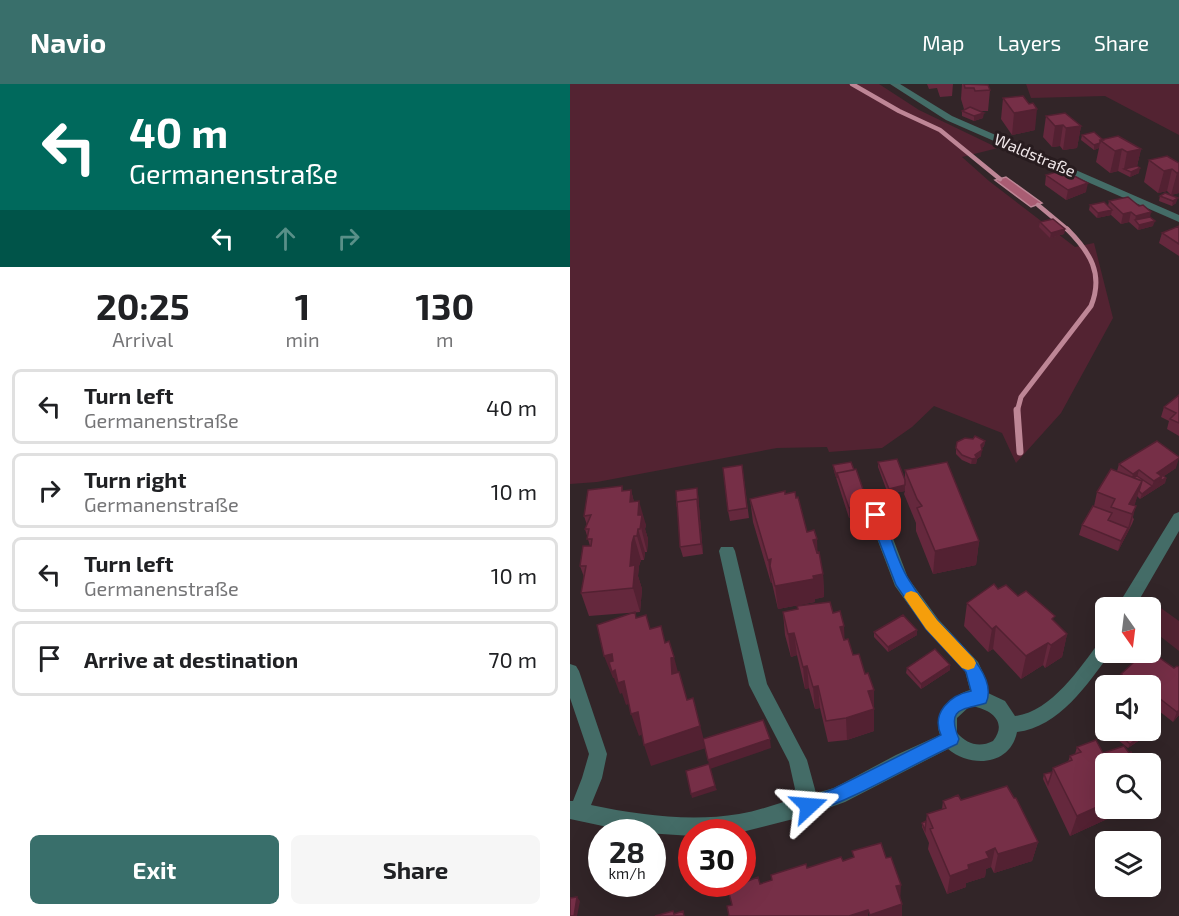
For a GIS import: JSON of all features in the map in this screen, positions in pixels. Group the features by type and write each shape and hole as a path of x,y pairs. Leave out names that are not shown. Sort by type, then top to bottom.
{"street":[{"name":"Waldstraße","path":"894,84 948,118 1179,219"},
{"path":"876,515 901,581 932,624 972,668 977,679 980,698"},
{"path":"1132,597 1179,518"},
{"path":"727,551 758,685 798,760 809,806"},
{"path":"1010,725 1028,722 1046,712 1075,685 1095,660"},
{"path":"570,671 598,754 592,778 574,811 631,823 720,826 742,823 809,806 856,787 903,761 951,739"},
{"path":"969,698 980,698 1000,707 1010,725 1009,735 1004,743 993,751 982,754 959,747 951,739 946,718 958,702 969,698"}],"shaded area":[{"path":"570,84 879,84 919,110 998,148 962,157 989,181 1075,247 1094,243 1113,318 1061,413 1016,463 1002,433 934,406 912,427 882,448 829,452 827,447 777,448 597,482 570,484"},
{"path":"1026,84 1179,84 1179,135 1105,96 1031,98"},
{"path":"1006,177 1042,203 1031,207 995,180"},
{"path":"1161,608 1179,621 1179,651 1161,637"}],"building":[{"path":"964,84 988,85 990,90 975,91 974,88 965,88"},
{"path":"1023,96 1037,109 1014,113 1003,98"},
{"path":"970,107 984,113 974,116 962,111"},
{"path":"1065,113 1081,126 1066,128 1063,125 1055,126 1046,116"},
{"path":"1094,132 1103,140 1094,145 1082,135"},
{"path":"1118,136 1141,149 1127,152 1122,149 1115,151 1100,140"},
{"path":"1167,156 1179,163 1179,172 1172,169 1164,171 1149,160"},
{"path":"1137,166 1140,168 1131,172 1124,169"},
{"path":"1063,170 1088,183 1068,190 1046,175"},
{"path":"1165,193 1178,198 1173,201 1160,196"},
{"path":"1128,197 1151,212 1136,216 1131,212 1123,214 1109,201"},
{"path":"1104,202 1112,210 1098,213 1090,205"},
{"path":"1150,217 1155,221 1139,225 1135,220"},
{"path":"1053,219 1065,229 1051,233 1040,222"},
{"path":"1179,226 1179,244 1162,233"},
{"path":"1179,395 1179,423 1170,419 1176,413 1164,407"},
{"path":"975,436 985,441 981,445 982,450 975,455 977,458 972,459 962,455 956,448 957,442 965,438 973,439"},
{"path":"1157,441 1179,458 1157,473 1162,476 1154,481 1139,470 1133,474 1119,464"},
{"path":"897,459 905,485 889,489 878,462"},
{"path":"851,462 854,470 837,473 837,478 833,465"},
{"path":"947,462 979,541 935,551 917,508 922,506 905,470"},
{"path":"742,465 747,508 728,511 723,468"},
{"path":"856,469 868,504 849,508 837,473"},
{"path":"1111,469 1142,481 1129,504 1136,506 1132,514 1111,507 1115,499 1097,492"},
{"path":"1137,476 1152,486 1142,494 1139,491 1142,481 1134,478"},
{"path":"622,486 622,491 631,490 630,502 639,501 638,515 642,515 640,529 632,543 630,566 635,565 633,588 581,593 586,566 580,566 583,546 591,546 592,539 587,539 589,529 585,529 591,515 584,516 588,490"},
{"path":"697,488 698,504 697,499 677,502 677,507 676,491"},
{"path":"785,491 785,494 795,492 807,532 814,530 817,539 813,540 817,553 819,552 823,574 813,576 814,579 775,586 770,566 771,559 768,560 750,499"},
{"path":"697,499 701,544 680,547 677,502"},
{"path":"1093,506 1112,513 1108,520 1128,528 1121,541 1082,525"},
{"path":"994,584 998,589 1006,585 1018,596 1026,591 1055,616 1052,619 1067,634 1051,645 1048,643 1026,656 996,626 992,629 967,603"},
{"path":"830,602 833,613 840,611 844,626 840,627 844,640 848,639 853,655 859,654 865,674 868,673 874,690 868,691 874,709 846,718 826,721 818,686 813,687 807,666 803,667 794,633 788,634 783,612 798,609 797,606"},
{"path":"635,612 636,618 646,615 650,629 661,626 665,643 669,641 674,657 671,658 672,674 679,672 687,700 693,698 700,726 644,745 638,712 631,714 624,681 618,683 615,670 612,672 609,662 613,661 612,654 604,656 597,625"},
{"path":"903,615 917,630 888,647 874,632"},
{"path":"935,649 950,665 921,684 907,668"},
{"path":"1161,659 1174,668 1179,667 1179,710 1177,712 1161,700 1161,675 1121,674 1133,663 1161,663"},
{"path":"763,720 770,739 708,760 703,739"},
{"path":"1095,740 1103,753 1095,753 1095,808 1077,816 1053,768 1072,760 1070,756 1081,752 1077,747"},
{"path":"1124,746 1129,753 1103,753"},
{"path":"709,764 715,786 691,794 686,771"},
{"path":"1052,772 1048,784 1044,774"},
{"path":"1007,786 1016,798 1038,842 998,854 995,848 986,852 989,858 968,865 969,869 950,876 930,829 933,828 927,814 946,808 943,801 958,795 961,800"},
{"path":"881,843 886,858 891,857 901,885 896,886 902,904 870,915 868,910 849,916 729,916 727,906 732,905 730,897 756,897 756,878 758,877 760,884 772,880 771,875 806,864 807,868 841,857 843,861 854,857 852,851"},
{"path":"577,897 574,916 570,916 570,898"},
{"path":"673,911 674,914 683,911 684,916 655,916"}],"waterway":[{"path":"852,84 899,111 940,130 1000,179"},
{"path":"1038,205 1068,230"},
{"path":"1017,412 1021,397 1091,306 1095,294 1096,284 1092,264 1082,246 1068,230"},
{"path":"1017,412 1020,452"}],"slow traffic":[{"path":"911,597 968,663"}],"route":[{"path":"809,806 866,783 903,761 951,739 946,718 951,709 958,702 969,698 980,698 977,679 972,668 914,602 901,581 876,515"}]}
